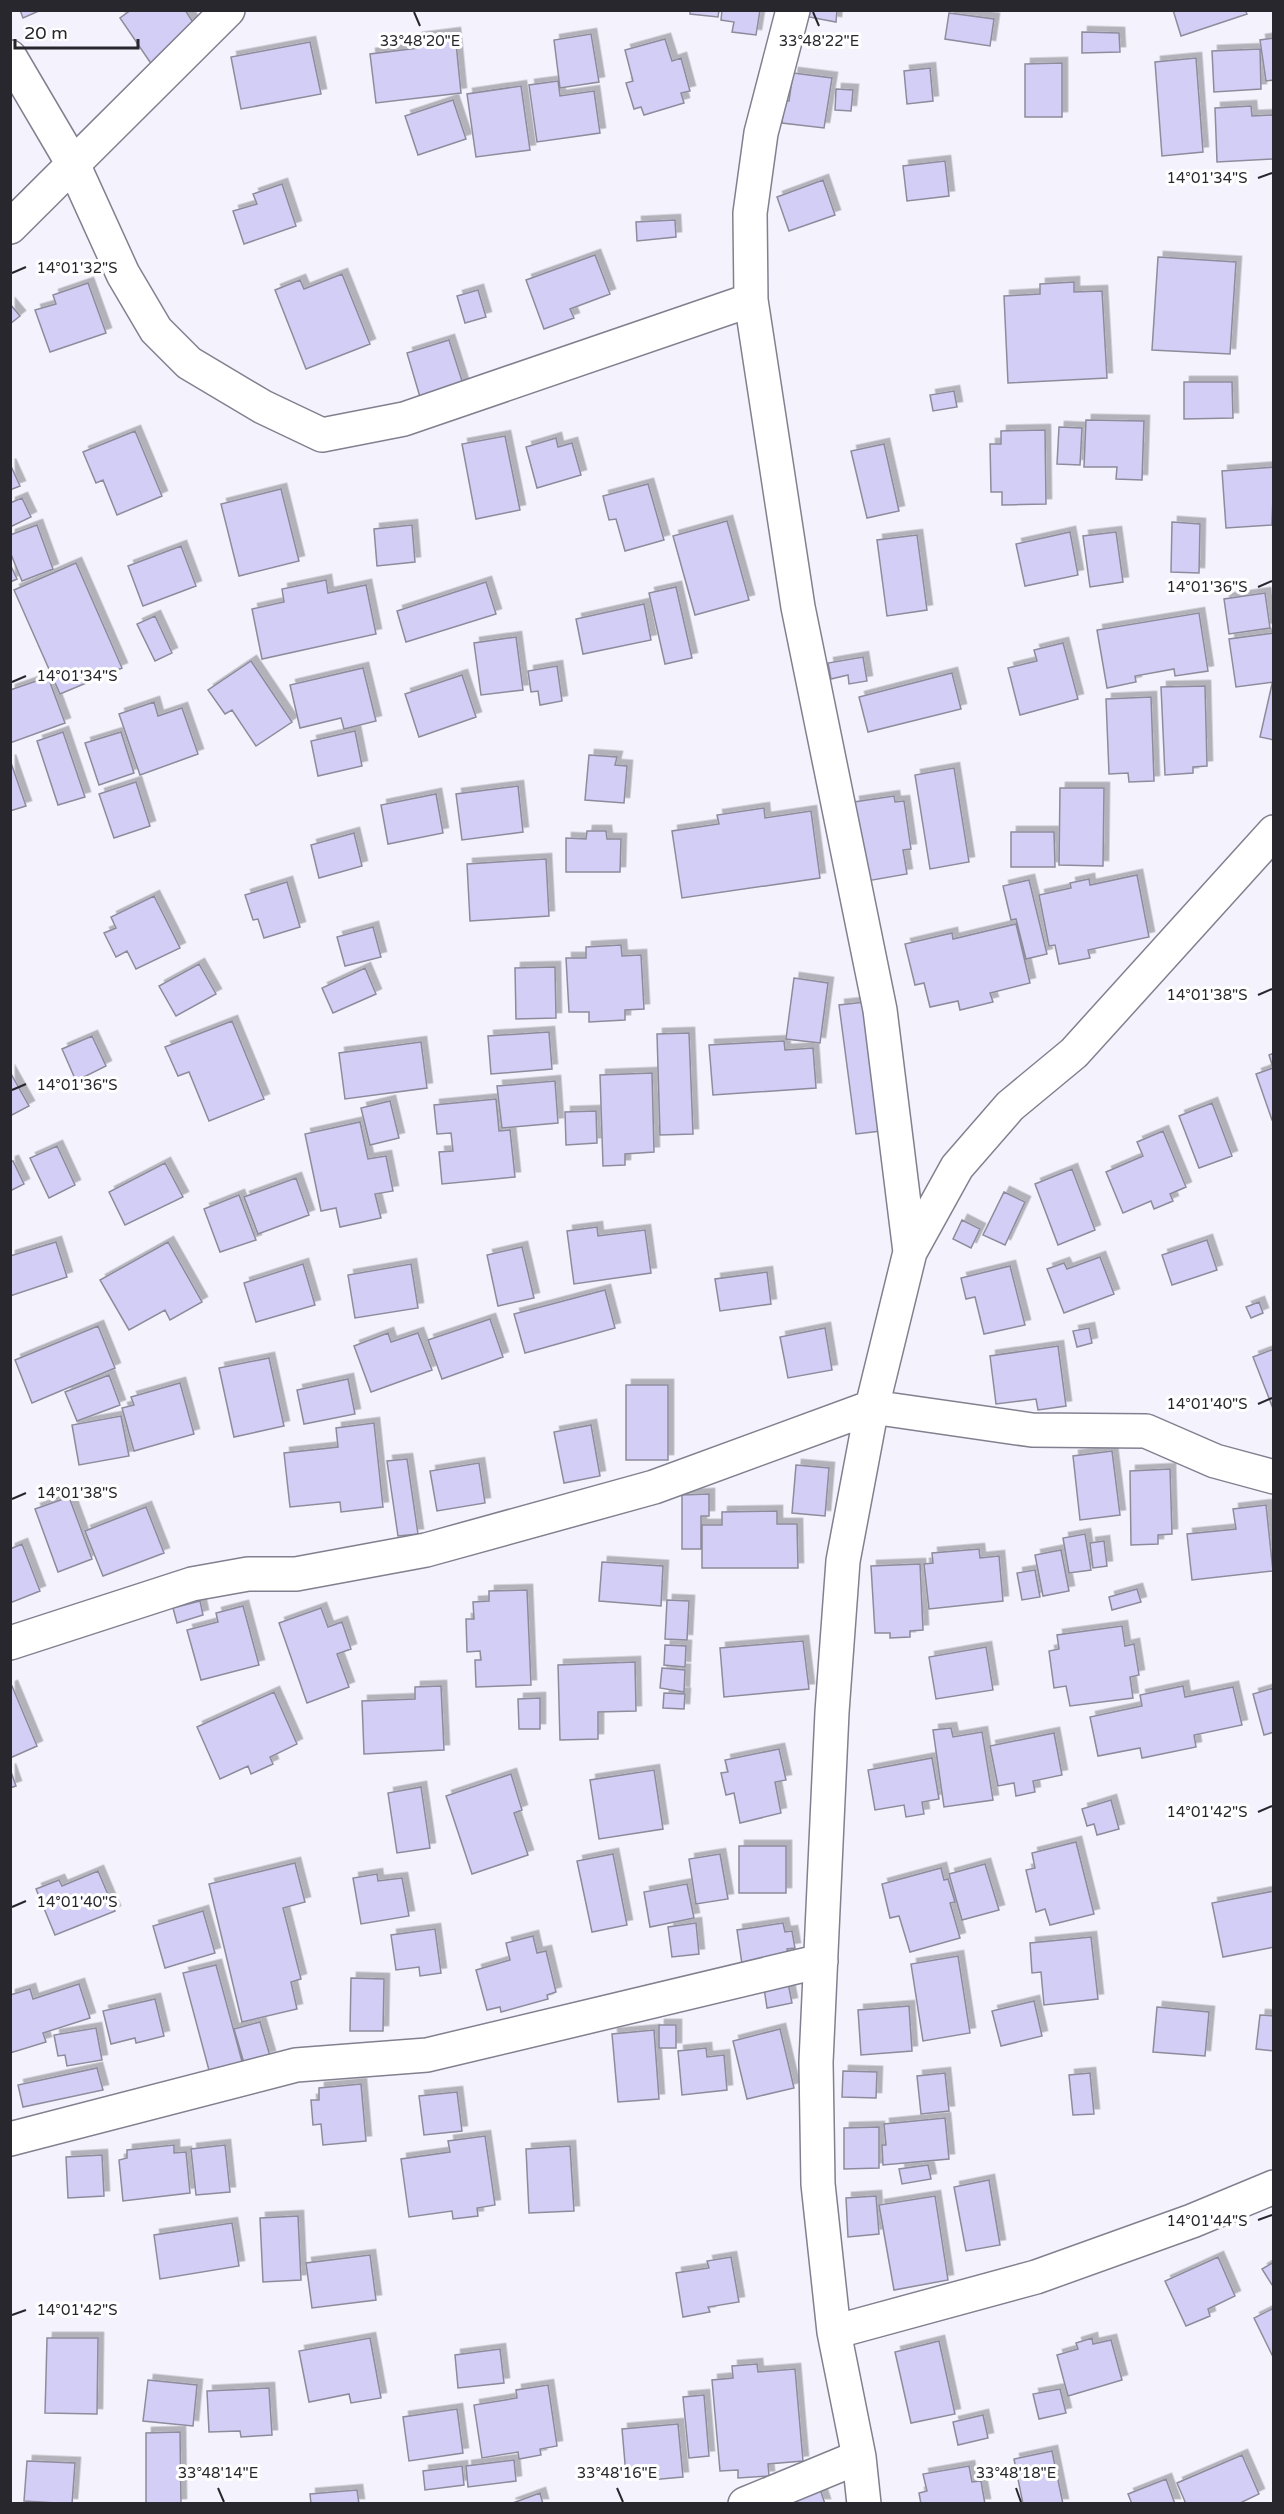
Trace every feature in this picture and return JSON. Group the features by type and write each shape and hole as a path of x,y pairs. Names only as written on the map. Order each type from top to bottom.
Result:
{"street":[{"path":"10,227 228,10"},
{"path":"792,10 760,133 750,213 751,300 798,607 880,1010 910,1252"},
{"path":"10,57 73,164 123,274 156,330 189,363 263,407 322,435 404,419 751,300"},
{"path":"864,2504 859,2457 834,2332 818,2184 816,2062 831,1712 843,1561 872,1407 910,1252 957,1167 979,1141 1010,1106 1074,1053 1274,832"},
{"path":"10,1643 192,1584 248,1574 296,1574 426,1550 654,1487 872,1407 1032,1430 1146,1431 1215,1461 1274,1477"},
{"path":"10,2139 297,2065 427,2055 821,1960"},
{"path":"834,2332 1036,2277 1192,2221 1274,2187"},
{"path":"745,2504 859,2457"}],"building":[{"path":"20,10 41,10 23,18"},
{"path":"131,10 185,10 200,33 152,65 120,18"},
{"path":"690,10 719,10 718,17 690,14"},
{"path":"722,10 760,10 756,35 732,32 734,22 721,20"},
{"path":"810,10 837,10 836,22 809,17"},
{"path":"1173,10 1245,10 1247,14 1181,36"},
{"path":"949,13 994,19 990,46 945,39"},
{"path":"1082,32 1119,33 1120,52 1082,53"},
{"path":"455,33 461,93 376,103 370,54 418,48 417,38"},
{"path":"591,34 599,82 560,88 554,40"},
{"path":"1274,38 1274,80 1266,81 1260,40"},
{"path":"665,39 672,61 681,58 690,91 681,93 684,103 644,115 641,107 634,109 626,83 633,81 625,50"},
{"path":"310,42 321,94 241,109 231,57"},
{"path":"1260,49 1261,89 1214,92 1212,51"},
{"path":"1196,58 1203,152 1162,156 1155,62"},
{"path":"1062,63 1062,117 1025,117 1025,64"},
{"path":"930,68 933,101 907,104 904,71"},
{"path":"793,73 832,78 824,128 782,123 784,101 789,101"},
{"path":"558,81 560,96 594,91 600,133 537,142 529,85"},
{"path":"521,86 530,150 476,157 467,94"},
{"path":"836,89 853,90 851,111 835,110"},
{"path":"453,100 466,139 418,155 405,116"},
{"path":"1251,106 1252,116 1274,115 1274,159 1217,162 1215,108"},
{"path":"945,161 949,196 907,201 903,166"},
{"path":"823,180 835,215 789,231 777,197"},
{"path":"282,184 296,226 244,244 233,211 257,204 253,194"},
{"path":"675,220 676,237 637,241 636,222"},
{"path":"595,255 610,294 570,309 574,318 544,329 526,280"},
{"path":"1158,257 1236,262 1230,354 1152,350"},
{"path":"342,274 370,344 306,369 275,290 300,280 304,289"},
{"path":"1074,282 1074,292 1102,291 1107,378 1008,383 1004,296 1040,294 1040,284"},
{"path":"88,283 106,333 50,352 35,310 56,304 53,295"},
{"path":"478,290 486,317 465,323 457,296"},
{"path":"10,304 20,316 10,324"},
{"path":"449,340 463,384 420,397 407,353"},
{"path":"1184,382 1232,382 1233,418 1184,419"},
{"path":"954,391 957,407 933,411 930,395"},
{"path":"1086,420 1144,421 1142,480 1116,479 1117,467 1084,467"},
{"path":"1059,427 1082,428 1080,465 1057,464"},
{"path":"1045,430 1046,504 1002,505 1002,492 991,492 990,444 1001,444 1001,431"},
{"path":"135,431 162,496 117,515 103,480 96,483 83,452"},
{"path":"505,436 520,510 476,519 462,444"},
{"path":"556,438 558,447 572,443 581,475 537,488 526,447"},
{"path":"884,444 899,511 867,518 851,451"},
{"path":"10,464 20,486 10,490"},
{"path":"1274,467 1272,525 1226,528 1222,471"},
{"path":"648,484 664,540 625,551 616,519 609,520 603,496"},
{"path":"281,489 299,561 239,576 221,504"},
{"path":"22,498 31,517 10,527 10,503"},
{"path":"727,521 749,600 695,615 673,536"},
{"path":"1172,522 1200,524 1199,573 1171,572"},
{"path":"37,525 53,569 22,581 10,552 10,535"},
{"path":"412,525 415,562 377,566 374,529"},
{"path":"1070,532 1078,575 1025,586 1016,544"},
{"path":"1116,532 1123,582 1090,587 1083,536"},
{"path":"917,535 927,610 887,616 877,540"},
{"path":"181,546 196,586 143,606 128,566"},
{"path":"76,563 122,668 60,694 14,590"},
{"path":"10,564 17,579 10,582"},
{"path":"326,580 328,593 366,585 376,634 262,659 252,609 284,602 282,589"},
{"path":"486,582 496,614 406,642 397,611"},
{"path":"676,587 692,658 665,664 649,593"},
{"path":"1265,593 1270,628 1229,634 1224,599"},
{"path":"644,604 651,640 583,654 576,619"},
{"path":"1199,613 1208,671 1175,676 1174,669 1135,676 1136,682 1107,688 1097,630"},
{"path":"155,616 172,653 155,661 137,624"},
{"path":"1274,633 1274,682 1236,687 1229,639"},
{"path":"516,637 523,690 481,695 474,643"},
{"path":"1063,643 1078,699 1020,715 1008,668 1037,661 1034,650"},
{"path":"863,657 867,681 849,684 848,675 831,679 828,663"},
{"path":"251,661 292,722 256,746 232,710 225,714 208,690"},
{"path":"557,666 562,701 540,705 538,691 531,692 528,671"},
{"path":"363,668 376,721 344,729 341,718 300,728 290,685"},
{"path":"952,673 961,709 868,732 859,697"},
{"path":"462,675 476,717 419,737 405,694"},
{"path":"48,677 65,723 10,743 10,690"},
{"path":"1272,684 1274,684 1274,740 1260,737"},
{"path":"1205,686 1207,766 1193,767 1193,773 1165,775 1161,687"},
{"path":"1151,697 1154,781 1129,782 1128,773 1109,774 1106,699"},
{"path":"154,702 158,716 182,708 198,754 140,775 119,714"},
{"path":"355,731 362,766 318,776 311,741"},
{"path":"63,732 85,797 58,805 37,741"},
{"path":"121,732 134,773 99,785 85,743"},
{"path":"589,755 617,757 615,765 627,766 624,803 585,800"},
{"path":"10,760 26,806 10,811"},
{"path":"954,768 969,862 930,869 915,775"},
{"path":"136,782 150,826 114,838 99,794"},
{"path":"518,786 523,832 462,840 456,794"},
{"path":"1060,788 1104,788 1103,866 1059,865"},
{"path":"436,794 443,833 388,844 381,805"},
{"path":"894,796 895,802 904,801 911,849 903,850 907,874 867,881 854,802"},
{"path":"764,808 765,818 811,811 820,878 682,898 672,831 719,824 717,815"},
{"path":"587,831 606,831 607,839 621,839 620,872 566,872 566,838 586,839"},
{"path":"1011,832 1054,832 1055,867 1011,867"},
{"path":"354,833 362,866 319,878 311,845"},
{"path":"546,859 549,916 470,921 467,864"},
{"path":"1137,875 1149,937 1088,950 1090,958 1059,964 1055,945 1049,946 1039,895 1071,888 1070,883 1089,879 1090,885"},
{"path":"1029,880 1047,954 1026,959 1016,919 1011,920 1003,886"},
{"path":"287,882 300,927 264,938 258,919 253,920 245,895"},
{"path":"154,896 180,948 136,969 127,951 116,957 104,933 116,928 111,917"},
{"path":"1016,924 1030,983 990,993 993,1002 960,1010 958,1001 930,1007 924,983 915,985 905,944 952,933 953,939"},
{"path":"373,927 381,957 345,966 337,937"},
{"path":"621,945 622,956 641,955 644,1009 625,1010 625,1020 589,1022 589,1012 569,1012 566,958 586,958 586,947"},
{"path":"199,964 216,994 176,1016 159,986"},
{"path":"555,967 556,1018 516,1019 515,968"},
{"path":"365,968 376,994 333,1013 322,988"},
{"path":"794,978 828,983 820,1043 786,1039"},
{"path":"865,1002 881,1131 856,1134 839,1005"},
{"path":"232,1021 264,1099 209,1121 189,1072 178,1076 165,1047"},
{"path":"549,1032 552,1069 491,1074 488,1036"},
{"path":"689,1033 693,1134 660,1135 657,1034"},
{"path":"92,1036 106,1066 76,1081 62,1049"},
{"path":"784,1041 785,1050 813,1048 816,1088 713,1095 709,1045"},
{"path":"421,1042 427,1088 345,1099 339,1053"},
{"path":"1274,1053 1274,1120 1272,1120 1256,1074 1273,1068 1269,1055"},
{"path":"10,1072 29,1106 10,1116"},
{"path":"652,1073 654,1152 625,1154 625,1165 603,1166 600,1075"},
{"path":"555,1081 558,1123 502,1128 497,1086"},
{"path":"496,1099 499,1131 510,1130 515,1177 442,1184 439,1152 453,1151 451,1133 437,1134 434,1105"},
{"path":"390,1101 399,1138 370,1145 361,1108"},
{"path":"1212,1103 1232,1156 1199,1168 1179,1116"},
{"path":"596,1111 597,1143 566,1145 565,1112"},
{"path":"360,1122 368,1159 386,1156 393,1191 375,1194 381,1218 340,1227 336,1208 321,1211 305,1134"},
{"path":"1163,1131 1186,1187 1170,1194 1173,1201 1154,1209 1151,1201 1123,1213 1106,1172 1143,1156 1137,1142"},
{"path":"57,1146 75,1185 49,1198 30,1158"},
{"path":"13,1161 24,1184 10,1191 10,1162"},
{"path":"165,1163 183,1197 125,1225 109,1192"},
{"path":"1072,1169 1095,1230 1058,1245 1035,1184"},
{"path":"296,1178 309,1215 258,1234 244,1197"},
{"path":"1004,1192 1025,1202 1005,1245 983,1235"},
{"path":"239,1195 256,1240 220,1252 204,1209"},
{"path":"962,1220 980,1229 971,1248 953,1239"},
{"path":"597,1227 598,1236 645,1230 651,1273 574,1284 567,1231"},
{"path":"1207,1240 1217,1270 1172,1285 1162,1255"},
{"path":"56,1242 67,1277 10,1296 10,1256"},
{"path":"168,1242 202,1302 170,1320 165,1310 129,1330 100,1280"},
{"path":"522,1247 534,1298 498,1306 487,1255"},
{"path":"1100,1257 1114,1294 1064,1313 1047,1269 1064,1263 1067,1269"},
{"path":"303,1264 315,1305 256,1322 244,1283"},
{"path":"411,1264 418,1308 355,1318 348,1275"},
{"path":"1010,1266 1025,1325 984,1334 975,1297 966,1299 961,1278"},
{"path":"767,1272 771,1304 720,1311 715,1279"},
{"path":"605,1290 615,1328 525,1353 514,1314"},
{"path":"1259,1302 1263,1313 1251,1318 1246,1307"},
{"path":"490,1319 503,1357 442,1379 428,1340"},
{"path":"98,1326 115,1368 32,1403 15,1360"},
{"path":"825,1328 832,1370 788,1378 780,1337"},
{"path":"1089,1328 1092,1343 1077,1347 1073,1331"},
{"path":"388,1333 391,1342 418,1333 432,1370 371,1392 354,1346"},
{"path":"1058,1346 1066,1406 1038,1410 1036,1399 996,1404 990,1356"},
{"path":"1274,1349 1274,1411 1253,1357"},
{"path":"269,1358 284,1426 234,1437 219,1368"},
{"path":"109,1375 120,1405 77,1421 65,1392"},
{"path":"348,1379 355,1414 304,1424 297,1390"},
{"path":"180,1383 194,1434 134,1451 122,1408 134,1405 131,1397"},
{"path":"626,1385 668,1385 668,1460 626,1460"},
{"path":"121,1416 129,1456 79,1465 72,1425"},
{"path":"374,1423 383,1507 341,1512 340,1502 290,1507 284,1453 338,1447 336,1428"},
{"path":"591,1425 600,1476 564,1483 554,1432"},
{"path":"1112,1451 1120,1515 1080,1520 1073,1456"},
{"path":"407,1459 418,1534 398,1536 387,1461"},
{"path":"479,1463 485,1503 437,1511 430,1471"},
{"path":"796,1465 829,1468 825,1516 792,1513"},
{"path":"1170,1469 1172,1534 1158,1535 1158,1544 1131,1545 1130,1471"},
{"path":"709,1494 709,1516 701,1516 701,1549 682,1549 682,1495"},
{"path":"69,1497 92,1559 58,1572 35,1509"},
{"path":"1266,1505 1273,1571 1192,1580 1187,1534 1236,1529 1233,1509"},
{"path":"146,1507 164,1553 103,1576 85,1531"},
{"path":"777,1511 777,1524 797,1524 798,1568 702,1568 702,1525 722,1525 722,1512"},
{"path":"1085,1534 1091,1570 1069,1573 1063,1538"},
{"path":"1104,1541 1107,1566 1093,1568 1090,1543"},
{"path":"22,1544 40,1591 10,1603 10,1549"},
{"path":"979,1549 980,1558 999,1556 1003,1601 929,1609 924,1564 933,1563 932,1553"},
{"path":"1061,1550 1069,1591 1043,1596 1035,1555"},
{"path":"602,1562 663,1566 661,1606 599,1601"},
{"path":"920,1564 923,1630 910,1631 910,1637 890,1638 890,1633 875,1633 871,1566"},
{"path":"1035,1570 1040,1597 1022,1600 1017,1573"},
{"path":"1137,1589 1141,1602 1112,1610 1109,1597"},
{"path":"527,1590 531,1685 476,1687 475,1660 481,1660 480,1651 467,1652 466,1619 474,1619 473,1602 489,1601 489,1591"},
{"path":"667,1600 689,1601 687,1640 665,1639"},
{"path":"200,1601 203,1615 177,1623 173,1608"},
{"path":"243,1606 259,1665 201,1680 187,1630 218,1622 216,1613"},
{"path":"321,1608 328,1627 342,1622 351,1649 337,1654 349,1687 307,1703 279,1623"},
{"path":"1122,1626 1125,1646 1134,1644 1139,1675 1130,1677 1133,1698 1070,1706 1066,1686 1054,1688 1049,1651 1059,1649 1057,1635"},
{"path":"803,1641 809,1689 724,1697 720,1648"},
{"path":"665,1645 686,1646 685,1667 664,1665"},
{"path":"986,1647 993,1690 936,1699 929,1657"},
{"path":"635,1662 636,1711 598,1712 598,1739 560,1740 558,1665"},
{"path":"662,1668 685,1670 684,1692 660,1688"},
{"path":"12,1686 37,1746 10,1758 10,1687"},
{"path":"441,1686 444,1750 364,1754 362,1701 415,1699 415,1687"},
{"path":"1183,1686 1185,1697 1233,1687 1242,1725 1194,1735 1196,1747 1142,1758 1140,1748 1098,1756 1090,1717 1142,1706 1140,1695"},
{"path":"1274,1688 1274,1732 1264,1735 1253,1694"},
{"path":"274,1692 297,1744 270,1757 273,1764 251,1774 248,1766 220,1779 197,1727"},
{"path":"664,1693 685,1694 684,1709 663,1708"},
{"path":"540,1698 540,1729 519,1729 518,1699"},
{"path":"951,1728 953,1737 982,1732 993,1800 944,1807 933,1730"},
{"path":"1054,1733 1062,1775 1033,1781 1035,1792 1016,1796 1014,1783 998,1786 990,1746"},
{"path":"779,1749 786,1780 775,1782 781,1813 740,1823 734,1793 726,1795 721,1773 728,1772 725,1760"},
{"path":"932,1758 939,1799 922,1802 924,1814 906,1817 904,1805 875,1810 868,1770"},
{"path":"10,1769 16,1786 10,1788"},
{"path":"654,1770 663,1829 599,1839 590,1780"},
{"path":"511,1774 522,1810 514,1813 528,1855 472,1874 446,1796"},
{"path":"421,1787 430,1848 397,1853 388,1793"},
{"path":"1111,1800 1119,1829 1097,1835 1094,1824 1087,1826 1082,1809"},
{"path":"1076,1842 1094,1914 1050,1925 1045,1909 1036,1912 1026,1870 1035,1868 1032,1853"},
{"path":"739,1846 786,1846 786,1893 739,1893"},
{"path":"613,1854 627,1925 592,1932 577,1861"},
{"path":"720,1854 728,1899 696,1904 689,1859"},
{"path":"295,1863 305,1902 283,1908 301,1979 291,1982 297,2009 242,2022 209,1884"},
{"path":"985,1864 999,1910 962,1920 949,1874"},
{"path":"941,1868 944,1880 948,1879 955,1902 950,1903 960,1938 910,1952 899,1916 890,1918 882,1884"},
{"path":"98,1871 115,1911 55,1935 36,1889 59,1880 62,1886"},
{"path":"377,1874 378,1881 402,1878 409,1916 361,1924 353,1878"},
{"path":"687,1884 694,1918 650,1927 644,1892"},
{"path":"1274,1891 1274,1947 1223,1957 1212,1903"},
{"path":"203,1911 215,1953 165,1968 153,1926"},
{"path":"696,1923 699,1954 672,1957 668,1927"},
{"path":"783,1923 785,1932 792,1931 795,1948 787,1949 788,1955 742,1964 737,1930"},
{"path":"435,1929 441,1973 420,1976 419,1967 396,1970 391,1935"},
{"path":"533,1936 537,1953 546,1951 556,1992 547,1995 548,1999 501,2012 500,2007 487,2010 476,1970 510,1960 506,1943"},
{"path":"1091,1937 1098,1999 1044,2005 1041,1972 1032,1973 1030,1943"},
{"path":"958,1956 970,2033 923,2041 911,1964"},
{"path":"216,1965 243,2065 210,2074 183,1973"},
{"path":"351,1978 384,1979 383,2031 350,2031"},
{"path":"788,1983 792,2003 767,2008 764,1988"},
{"path":"79,1984 90,2018 43,2033 46,2042 10,2053 10,1995 30,1989 33,1999"},
{"path":"155,1999 164,2036 136,2043 135,2038 111,2044 103,2011"},
{"path":"1034,2001 1042,2036 1001,2046 992,2011"},
{"path":"909,2006 912,2051 861,2055 858,2010"},
{"path":"1157,2007 1209,2012 1205,2056 1153,2052"},
{"path":"1260,2015 1274,2016 1274,2051 1256,2049"},
{"path":"260,2022 270,2056 244,2063 234,2029"},
{"path":"659,2025 676,2025 676,2048 659,2048"},
{"path":"96,2028 102,2060 67,2066 65,2055 58,2056 54,2035"},
{"path":"780,2029 794,2088 747,2099 733,2041"},
{"path":"654,2030 659,2099 618,2102 612,2034"},
{"path":"706,2048 707,2057 724,2055 727,2090 682,2095 678,2051"},
{"path":"97,2068 103,2090 23,2107 18,2085"},
{"path":"843,2071 877,2072 876,2098 842,2097"},
{"path":"945,2073 949,2111 921,2114 917,2076"},
{"path":"1090,2073 1094,2114 1073,2115 1069,2075"},
{"path":"361,2084 366,2141 323,2145 321,2124 313,2125 311,2100 319,2100 319,2088"},
{"path":"457,2092 462,2131 424,2135 419,2096"},
{"path":"945,2118 949,2159 883,2165 882,2145 886,2145 884,2124"},
{"path":"879,2127 879,2168 844,2169 844,2128"},
{"path":"485,2136 495,2205 477,2208 478,2216 453,2219 452,2211 409,2217 401,2159 450,2152 448,2141"},
{"path":"174,2145 174,2153 186,2152 190,2193 123,2201 119,2160 127,2158 127,2150"},
{"path":"225,2145 230,2192 196,2195 191,2149"},
{"path":"570,2146 574,2211 529,2213 526,2149"},
{"path":"102,2155 104,2196 68,2198 66,2157"},
{"path":"928,2165 931,2179 902,2184 899,2169"},
{"path":"989,2180 1000,2245 966,2251 954,2187"},
{"path":"876,2196 879,2234 848,2237 846,2198"},
{"path":"935,2196 948,2280 894,2290 879,2205"},
{"path":"298,2216 301,2280 263,2282 260,2218"},
{"path":"232,2223 239,2266 160,2279 154,2235"},
{"path":"370,2255 376,2300 312,2308 306,2263"},
{"path":"731,2257 739,2302 708,2307 710,2312 683,2317 676,2273 709,2268 707,2261"},
{"path":"1218,2257 1235,2296 1208,2309 1210,2316 1186,2326 1165,2281"},
{"path":"1274,2262 1274,2288 1262,2269"},
{"path":"1274,2308 1274,2359 1254,2318"},
{"path":"47,2338 98,2338 97,2414 45,2413"},
{"path":"370,2338 381,2398 351,2403 349,2394 309,2402 299,2351"},
{"path":"1092,2338 1093,2344 1111,2340 1122,2380 1068,2396 1057,2355 1078,2349 1076,2343"},
{"path":"939,2341 955,2414 911,2423 895,2352"},
{"path":"500,2349 504,2383 458,2388 455,2355"},
{"path":"757,2364 758,2372 795,2369 803,2461 768,2464 769,2476 738,2478 738,2470 720,2471 712,2380 733,2378 732,2366"},
{"path":"148,2380 197,2385 193,2426 143,2421"},
{"path":"548,2385 557,2446 540,2449 541,2455 519,2459 518,2452 482,2458 474,2405 517,2398 516,2390"},
{"path":"269,2388 272,2435 241,2437 240,2431 209,2432 207,2391"},
{"path":"1060,2389 1066,2413 1039,2419 1033,2394"},
{"path":"704,2395 709,2456 689,2458 683,2397"},
{"path":"457,2409 463,2453 409,2461 403,2417"},
{"path":"983,2415 988,2438 958,2445 953,2422"},
{"path":"678,2424 683,2477 650,2480 649,2472 626,2475 622,2429"},
{"path":"180,2432 181,2504 146,2504 146,2433"},
{"path":"1052,2451 1063,2504 1023,2504 1014,2459"},
{"path":"1242,2455 1259,2494 1238,2504 1186,2504 1177,2483"},
{"path":"514,2460 516,2481 468,2487 466,2466"},
{"path":"27,2461 75,2463 72,2504 24,2501"},
{"path":"462,2466 464,2485 425,2490 423,2471"},
{"path":"969,2466 972,2482 981,2481 985,2504 921,2504 919,2493 927,2491 923,2474"},
{"path":"1166,2479 1175,2504 1132,2504 1128,2494"},
{"path":"820,2489 825,2504 779,2504"},
{"path":"357,2490 359,2504 311,2504 310,2494"},
{"path":"540,2493 543,2504 510,2504"}]}
